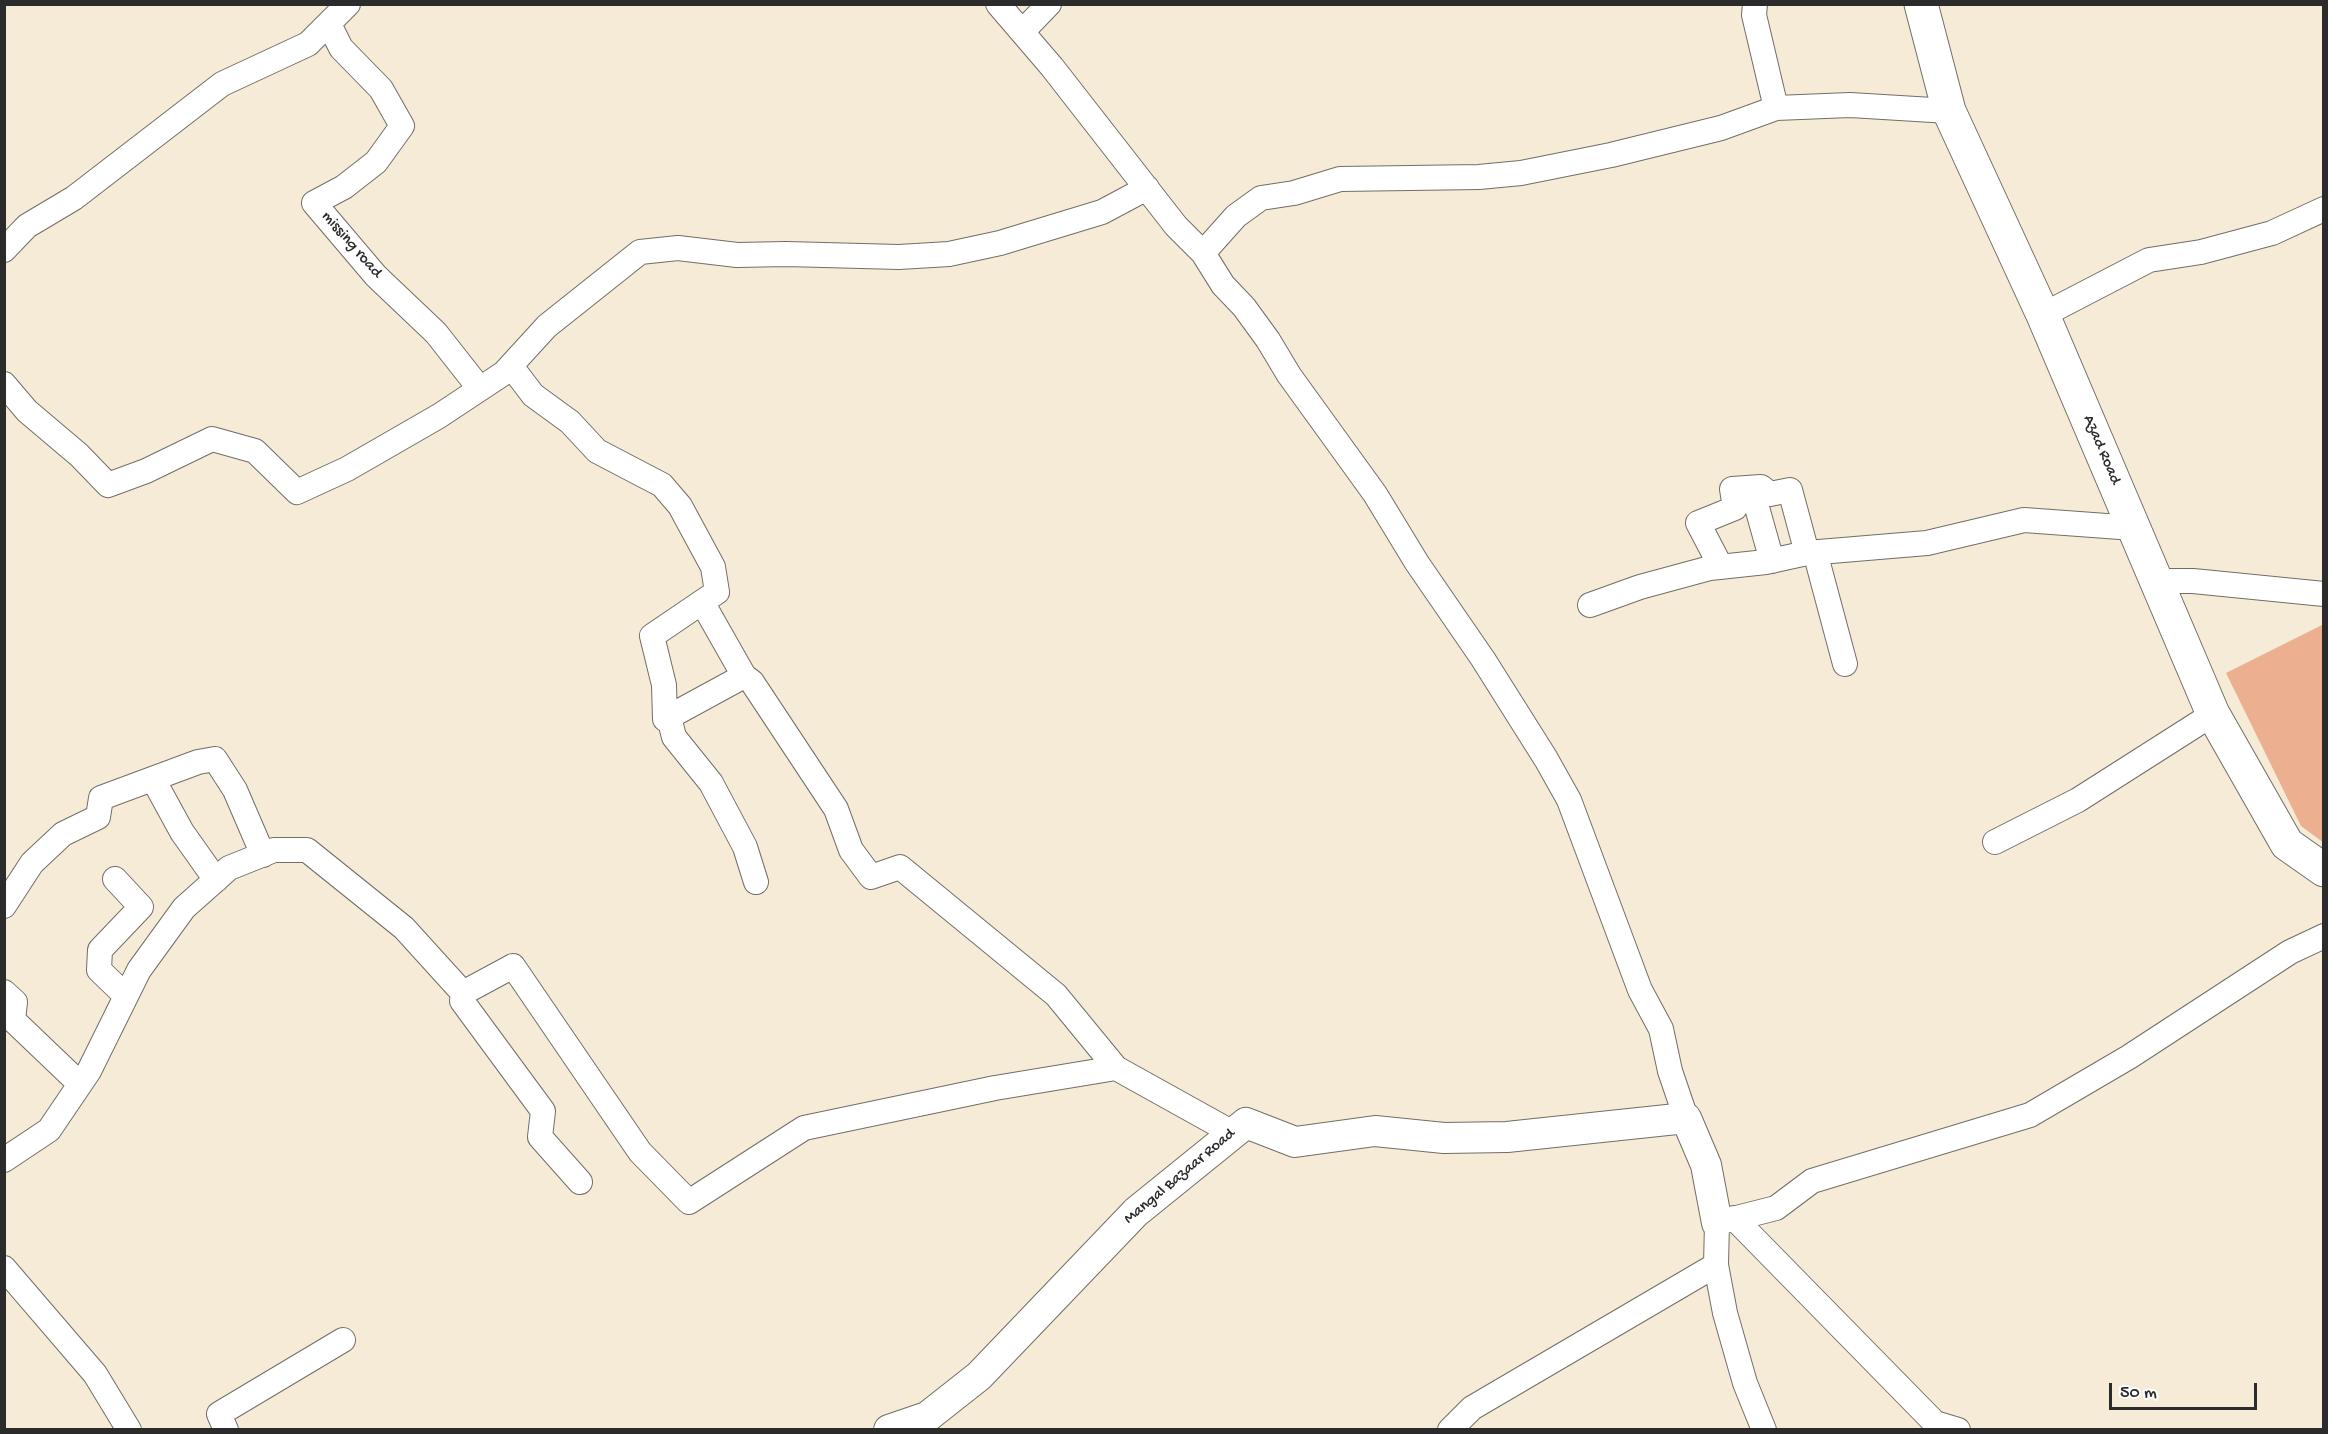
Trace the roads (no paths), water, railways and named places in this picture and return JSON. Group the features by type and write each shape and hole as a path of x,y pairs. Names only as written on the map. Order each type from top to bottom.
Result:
{"main road":[{"name":"Azad Road","path":"1921,4 1949,111 2043,315 2213,714 2286,844 2324,870"}],"street":[{"path":"4,250 27,226 74,198 222,84 308,44 348,4"},
{"path":"998,4 1176,226 1203,253 1223,285 1268,340 1289,375 1375,494 1417,564 1526,724 1569,800 1640,990 1661,1029 1670,1071 1725,1221 1935,1423 1958,1430"},
{"path":"1022,32 1049,4"},
{"path":"1755,4 1754,15 1776,108"},
{"name":"missing road","path":"329,24 341,48 381,89 402,126 376,162 344,187 315,203 376,276 436,333 480,389"},
{"path":"1203,253 1236,216 1261,198 1294,193 1340,179 1479,177 1521,173 1611,155 1721,128 1776,108 1850,105 1949,111"},
{"path":"4,384 27,411 79,455 108,485 146,471 212,439 255,451 297,492 347,469 480,389 511,366 547,326 640,252 678,248 737,255 900,257 948,254 1000,243 1102,212 1147,188"},
{"path":"2043,315 2149,260 2201,252 2272,233 2324,209"},
{"path":"511,366 533,395 570,422 597,451 662,485 680,506 713,567 717,592 651,636 664,685 664,719 744,676"},
{"path":"1761,487 1756,504 1772,561"},
{"path":"1721,567 1698,523 1735,508 1732,489 1761,487 1770,494 1790,490 1845,664"},
{"path":"1590,605 1640,587 1721,567 1772,561 1811,552 1928,543 2024,520 2134,528"},
{"path":"2158,581 2193,581 2324,594"},
{"path":"702,602 744,676 752,682 836,809 851,850 871,878 900,867 1056,995 1116,1068 1233,1133"},
{"path":"1995,843 2078,800 2213,714"},
{"path":"669,717 674,737 711,783 746,847 756,882"},
{"path":"4,906 32,863 63,834 98,817 101,798 198,762 215,759 235,790 263,855"},
{"path":"153,780 182,832 216,880"},
{"path":"4,1160 49,1131 80,1084 139,970 184,908 229,868 274,850 308,850 404,928 463,993 462,1001 543,1111 540,1137 580,1182"},
{"path":"115,879 141,907 100,950 99,970 126,996"},
{"path":"1725,1221 1776,1208 1812,1182 2030,1115 2129,1057 2290,952 2324,936"},
{"path":"463,993 513,966 640,1152 689,1202 804,1128 995,1088 1116,1068"},
{"path":"4,992 15,1002 13,1020 80,1084"},
{"name":"Mangal Bazaar Road","path":"889,1430 927,1417 980,1376 1136,1212 1246,1123 1295,1142 1375,1131 1444,1138 1507,1137 1686,1118"},
{"path":"1725,1221 1716,1264 1725,1313 1745,1383 1764,1430"},
{"path":"1450,1430 1472,1408 1716,1264"},
{"path":"4,1268 95,1374 129,1430"},
{"path":"226,1430 219,1414 343,1340"}]}
